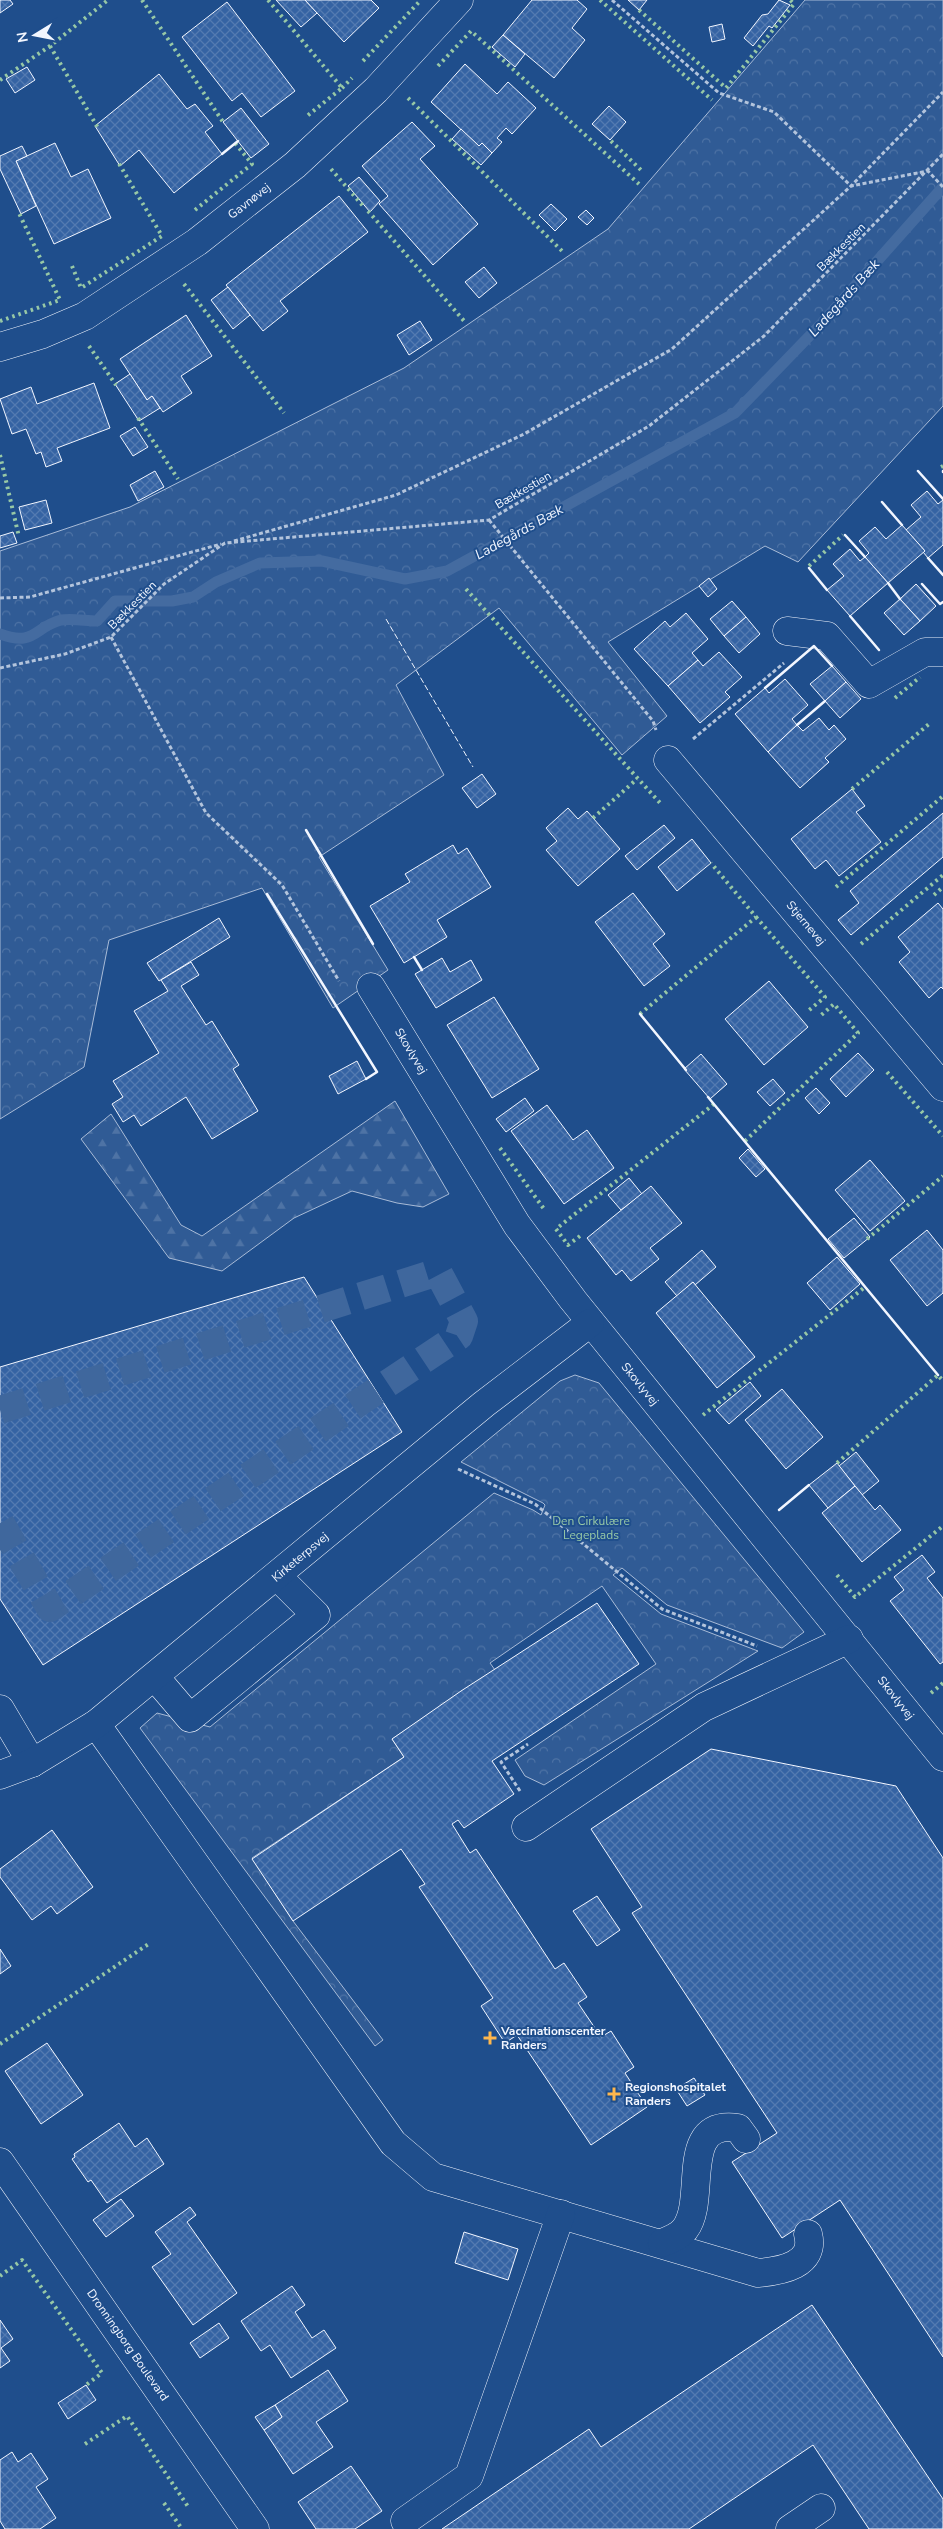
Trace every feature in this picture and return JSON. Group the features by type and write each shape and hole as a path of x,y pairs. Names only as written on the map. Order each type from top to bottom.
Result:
{"street":[{"name":"Gavnøvej","path":"0,347 43,334 85,316 197,242 294,165 369,97 459,0"},
{"path":"793,632 827,636 869,684 925,652 943,652"},
{"name":"Stjernevej","path":"668,760 943,1087"},
{"name":"Skovlyvej","path":"371,987 517,1225 590,1323 849,1639 943,1757"},
{"name":"Kirketerpsvej","path":"0,1775 32,1764 96,1724 435,1445 590,1323"},
{"path":"155,1677 190,1718 316,1615 277,1576"},
{"path":"533,1822 704,1707 849,1639"},
{"path":"0,1709 32,1764"},
{"path":"96,1724 393,2142 433,2177 758,2272 779,2271 798,2263 809,2253 810,2242 808,2234"},
{"path":"662,2243 685,2229 694,2209 698,2154 705,2138 713,2130 726,2126 738,2128 746,2140"},
{"name":"Dronningborg Boulevard","path":"0,2162 255,2529"},
{"path":"405,2521 469,2476 560,2214"},
{"path":"790,2529 821,2508"}],"path":[{"path":"612,0 719,93 774,112 851,186"},
{"path":"0,598 30,598 396,495 524,434 672,349 851,186 943,92"},
{"name":"Bækkestien","path":"0,668 65,654 111,637 164,584 224,543 490,521 649,426 764,336 943,154"},
{"path":"851,186 928,171 943,187"},
{"path":"490,521 653,722 668,760 794,654 793,632"},
{"path":"111,637 206,812 282,885 344,990 371,987"},
{"path":"435,1445 456,1468 535,1504 662,1608 775,1653 785,1669"},
{"path":"528,1744 501,1762 533,1822"}],"green space":[{"path":"805,0 943,0 943,406 798,562 765,546 608,642 667,716 622,755 499,608 396,685 444,775 319,857 388,970 333,1008 262,888 109,940 84,1067 0,1119 0,551 130,507 404,368 608,229"},
{"path":"395,1101 449,1194 423,1207 397,1203 352,1191 294,1218 222,1271 169,1258 81,1139 111,1114 181,1225 202,1236"},
{"name":"Den Cirkulære Legeplads","path":"575,1375 599,1383 804,1632 782,1648 667,1605 622,1568 613,1575 661,1614 758,1651 544,1785 525,1776 515,1760 656,1664 602,1586 490,1663 495,1670 392,1739 404,1757 252,1858 293,1921 383,2040 375,2046 140,1728 157,1713 210,1727 494,1493 541,1515 545,1505 543,1503 461,1462 560,1381"}],"building":[{"path":"0,0 10,0 13,4 0,13"},
{"path":"276,0 305,0 317,13 301,27"},
{"path":"305,0 371,0 379,8 344,42"},
{"path":"532,0 577,0 587,9 572,28 585,40 554,78 503,35"},
{"path":"628,0 647,0 639,10"},
{"path":"779,0 790,5 772,28 769,26 753,46 744,38 762,15 768,14"},
{"path":"227,2 295,91 261,117 242,93 232,101 182,37"},
{"path":"722,24 725,39 712,42 709,27"},
{"path":"503,35 525,54 515,67 492,47"},
{"path":"465,64 497,94 508,82 536,108 512,134 506,128 497,138 502,142 492,153 482,143 479,146 431,102"},
{"path":"27,67 35,80 15,93 6,79"},
{"path":"159,74 187,109 195,104 213,126 205,132 222,154 174,193 139,150 120,166 95,126"},
{"path":"609,106 626,122 610,140 592,124"},
{"path":"241,108 269,144 251,158 223,122"},
{"path":"412,122 435,146 420,159 478,224 433,265 379,204 388,196 362,166"},
{"path":"461,129 479,146 482,143 492,153 481,165 452,139"},
{"path":"55,143 71,177 88,169 111,218 54,244 16,161"},
{"path":"22,146 27,156 16,161 36,206 21,214 0,169 0,156"},
{"path":"359,177 380,201 370,212 348,186"},
{"path":"339,196 368,232 280,301 288,311 263,331 226,285"},
{"path":"551,204 567,219 555,231 539,215"},
{"path":"586,210 594,218 587,225 578,217"},
{"path":"484,267 497,283 479,298 465,282"},
{"path":"228,287 250,315 233,329 211,300"},
{"path":"186,315 212,356 181,376 192,393 163,412 152,396 147,400 120,359"},
{"path":"420,321 432,340 409,355 397,335"},
{"path":"130,374 147,400 152,396 160,408 139,421 115,384"},
{"path":"94,383 110,428 57,448 62,461 46,467 41,452 36,454 26,429 12,434 0,399 31,387 37,404"},
{"path":"135,427 148,447 133,456 120,436"},
{"path":"155,471 164,487 138,501 130,485"},
{"path":"927,491 938,504 943,500 943,545 928,558 923,552 925,551 906,530 921,517 911,505"},
{"path":"46,500 52,523 25,530 19,507"},
{"path":"902,525 925,551 888,583 865,557 869,553 859,541 875,527 886,539"},
{"path":"13,532 17,543 0,548 0,536"},
{"path":"850,549 860,561 865,557 888,583 850,616 827,590 844,576 833,564"},
{"path":"709,578 717,589 708,597 699,586"},
{"path":"916,584 936,606 920,621 900,599"},
{"path":"900,599 920,621 904,635 884,613"},
{"path":"732,601 746,617 724,636 710,619"},
{"path":"686,613 708,639 692,653 698,660 668,686 634,649 665,621 670,627"},
{"path":"746,617 760,634 739,653 724,636"},
{"path":"719,652 742,677 725,692 730,697 700,723 668,686 698,660 703,666"},
{"path":"832,666 846,682 825,701 810,684"},
{"path":"785,679 808,705 792,719 797,725 768,752 735,714 765,688 769,693"},
{"path":"846,682 861,699 840,718 825,701"},
{"path":"819,718 829,730 834,725 846,739 825,758 829,762 800,788 768,752 797,725 803,731"},
{"path":"482,774 496,794 477,808 462,788"},
{"path":"852,789 865,806 856,812 881,842 839,876 826,860 815,869 791,839"},
{"path":"568,808 578,819 587,811 620,849 578,886 546,850 557,841 546,828"},
{"path":"943,813 943,857 851,935 838,920 859,903 850,891"},
{"path":"664,825 675,838 637,870 625,856"},
{"path":"692,839 711,863 677,891 658,867"},
{"path":"453,845 458,854 467,848 491,887 437,920 447,937 404,963 370,906 410,882 405,874"},
{"path":"633,893 665,934 653,944 670,966 644,986 595,922"},
{"path":"938,903 943,909 943,989 941,987 929,998 899,962 910,952 898,937"},
{"path":"219,918 230,937 159,981 147,963"},
{"path":"442,958 450,972 471,960 482,980 436,1008 415,974"},
{"path":"191,962 199,975 181,986 206,1025 212,1021 239,1065 233,1069 258,1111 212,1139 186,1097 141,1126 134,1115 123,1122 112,1104 123,1097 113,1081 159,1053 134,1011 168,991 161,980"},
{"path":"769,981 808,1027 764,1065 725,1019"},
{"path":"494,997 539,1069 492,1098 447,1025"},
{"path":"858,1053 874,1070 846,1097 830,1079"},
{"path":"701,1054 727,1084 710,1099 684,1069"},
{"path":"357,1061 366,1079 338,1094 329,1076"},
{"path":"773,1079 785,1093 770,1106 757,1092"},
{"path":"816,1088 830,1103 819,1114 805,1098"},
{"path":"525,1098 534,1111 506,1132 496,1119"},
{"path":"547,1105 573,1140 587,1130 614,1168 564,1204 511,1131"},
{"path":"748,1149 765,1169 756,1177 739,1158"},
{"path":"870,1160 905,1201 870,1231 835,1190"},
{"path":"629,1178 642,1194 621,1210 608,1195"},
{"path":"651,1186 682,1223 650,1248 659,1259 631,1281 622,1270 616,1275 587,1238"},
{"path":"854,1218 870,1237 844,1258 828,1239"},
{"path":"927,1230 943,1250 943,1293 927,1306 890,1260"},
{"path":"702,1250 716,1267 695,1285 693,1282 677,1296 665,1282"},
{"path":"837,1257 860,1284 830,1310 807,1283"},
{"path":"304,1277 402,1432 43,1665 0,1599 0,1367"},
{"path":"693,1282 755,1357 717,1388 656,1313"},
{"path":"750,1382 761,1396 729,1424 716,1410"},
{"path":"782,1389 823,1437 786,1469 745,1420"},
{"path":"856,1452 879,1481 862,1495 839,1466"},
{"path":"837,1463 855,1486 828,1508 809,1485"},
{"path":"855,1486 875,1510 880,1505 901,1530 862,1562 822,1513"},
{"path":"922,1555 935,1572 927,1578 943,1598 943,1662 940,1664 890,1601 904,1590 894,1577"},
{"path":"597,1603 639,1664 492,1761 514,1794 464,1828 458,1820 452,1824 470,1853 476,1849 555,1969 564,1963 587,1997 578,2003 601,2037 611,2031 634,2067 625,2073 647,2107 591,2145 517,2035 505,2043 481,2006 493,1998 419,1887 425,1884 401,1849 293,1921 252,1859 404,1757 392,1739 461,1691"},
{"path":"711,1749 896,1786 943,1858 943,2357 840,2200 782,2238 732,2162 777,2133 632,1913 642,1907 591,1829"},
{"path":"52,1830 93,1887 57,1914 51,1906 32,1920 0,1877 0,1869"},
{"path":"597,1896 620,1930 597,1946 573,1911"},
{"path":"0,1949 11,1966 0,1974"},
{"path":"47,2043 83,2095 41,2124 5,2071"},
{"path":"694,2078 705,2095 687,2106 676,2089"},
{"path":"119,2123 135,2147 147,2138 164,2164 107,2203 91,2180 88,2182 72,2159 75,2157 74,2154"},
{"path":"121,2199 134,2216 106,2237 93,2220"},
{"path":"190,2207 196,2215 187,2222 237,2293 193,2325 152,2267 171,2254 155,2232"},
{"path":"464,2232 518,2249 508,2280 455,2263"},
{"path":"292,2286 305,2305 295,2312 312,2338 324,2330 336,2348 291,2378 270,2345 261,2351 241,2321"},
{"path":"812,2305 943,2499 943,2529 869,2529 813,2445 689,2529 442,2529 589,2429 601,2447"},
{"path":"0,2320 13,2339 1,2348 10,2361 0,2368"},
{"path":"219,2323 229,2338 200,2358 190,2343"},
{"path":"328,2370 348,2401 316,2422 333,2447 293,2474 264,2430 282,2417 275,2405"},
{"path":"86,2385 96,2400 68,2419 58,2403"},
{"path":"275,2405 282,2417 264,2430 255,2417"},
{"path":"12,2452 18,2462 31,2453 48,2479 36,2487 56,2518 40,2529 5,2529 0,2521 0,2460"},
{"path":"351,2466 382,2511 355,2529 316,2529 298,2502"}],"waterway":[{"name":"Ladegårds Bæk","path":"0,634 20,638 28,637 61,620 97,621 115,601 172,601 193,597 216,582 260,563 322,561 405,579 447,571 735,413 822,323 943,187"}],"tunnel":[{"path":"0,1410 438,1272 464,1321 459,1336 50,1608 0,1522"}],"hedge":[{"path":"0,80 50,46 108,0"},
{"path":"142,0 223,122"},
{"path":"268,0 342,88 307,116"},
{"path":"363,61 421,0"},
{"path":"600,0 712,100"},
{"path":"639,10 726,88 794,4 790,0"},
{"path":"438,66 471,31 639,184"},
{"path":"50,46 98,128"},
{"path":"342,88 352,78"},
{"path":"408,98 564,253"},
{"path":"611,141 641,170"},
{"path":"195,210 252,164 235,143"},
{"path":"72,266 81,288 162,236 118,162"},
{"path":"331,169 363,206"},
{"path":"0,321 60,300 18,211"},
{"path":"368,211 465,322"},
{"path":"184,284 284,413"},
{"path":"89,346 116,385"},
{"path":"138,418 178,479"},
{"path":"0,455 19,537"},
{"path":"809,566 843,535"},
{"path":"466,589 661,804"},
{"path":"895,698 920,677"},
{"path":"852,789 929,724"},
{"path":"593,818 637,779"},
{"path":"836,887 943,796"},
{"path":"640,1014 756,917 711,863"},
{"path":"861,944 943,875"},
{"path":"934,895 943,887"},
{"path":"756,917 825,997 808,1011"},
{"path":"745,1141 858,1033 834,1004 819,1017"},
{"path":"887,1072 943,1136"},
{"path":"580,1236 568,1245 556,1229 714,1104"},
{"path":"500,1148 544,1209"},
{"path":"867,1239 943,1176"},
{"path":"703,1415 865,1287"},
{"path":"837,1463 938,1375 943,1381"},
{"path":"837,1575 855,1597 943,1526"},
{"path":"931,1693 943,1683"},
{"path":"0,2044 150,1943"},
{"path":"0,2276 22,2260 102,2373 86,2385"},
{"path":"85,2444 127,2416 189,2508"},
{"path":"164,2503 182,2529"}],"fence":[{"path":"386,619 473,767"}],"wall":[{"path":"222,154 238,141"},
{"path":"918,471 943,499"},
{"path":"882,502 902,525"},
{"path":"845,535 865,557"},
{"path":"928,558 943,575"},
{"path":"809,568 827,590"},
{"path":"888,583 900,599"},
{"path":"922,584 940,604 943,602"},
{"path":"850,616 879,650"},
{"path":"765,688 814,646 832,666"},
{"path":"797,725 825,701"},
{"path":"306,830 373,944"},
{"path":"267,894 377,1072 366,1079"},
{"path":"414,957 422,970"},
{"path":"640,1014 686,1070"},
{"path":"708,1097 938,1375"},
{"path":"779,1510 809,1485"}],"place":[{"name":"Vaccinationscenter Randers","path":"490,2038"},
{"name":"Regionshospitalet Randers","path":"614,2094"}]}
